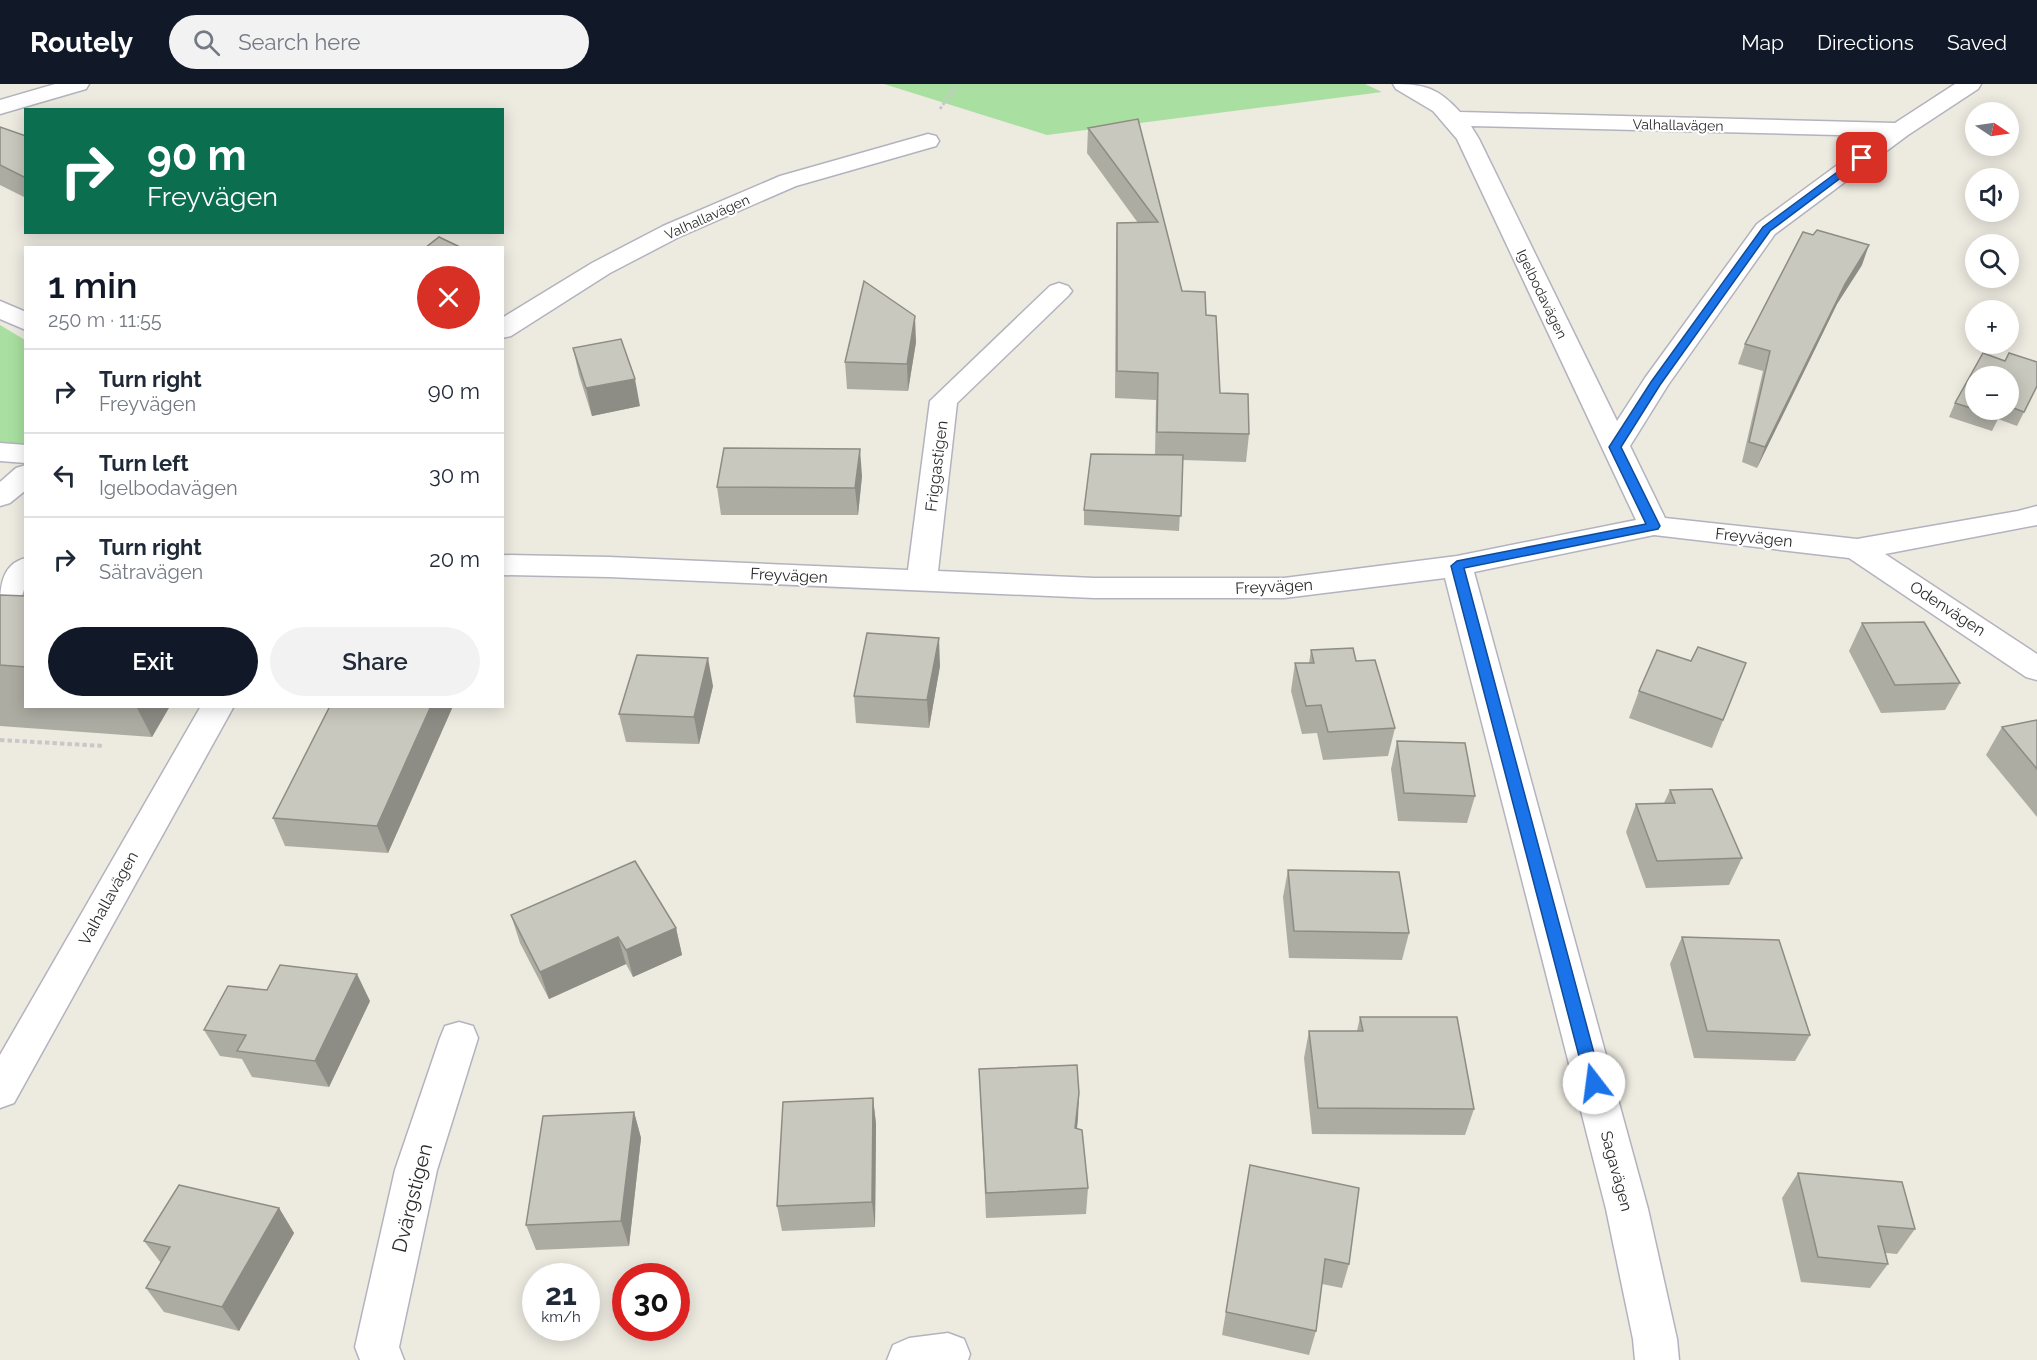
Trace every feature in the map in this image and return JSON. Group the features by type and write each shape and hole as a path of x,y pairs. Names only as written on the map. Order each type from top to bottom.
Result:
{"street":[{"path":"0,107 34,104 78,84"},
{"name":"Igelbodavägen","path":"1404,84 1431,98 1456,119 1468,139 1654,526"},
{"path":"1615,447 1655,384 1766,229 1900,130 1970,84"},
{"name":"Valhallavägen","path":"1456,119 1900,130"},
{"name":"Valhallavägen","path":"504,329 601,268 672,231 788,181 928,141"},
{"name":"Friggastigen","path":"922,582 944,401 1059,291"},
{"path":"0,309 24,321"},
{"path":"0,452 24,454"},
{"path":"0,497 24,476"},
{"name":"Freyvägen","path":"504,565 609,567 1094,588 1284,588 1457,566 1654,526 1857,549 2021,520 2037,514"},
{"name":"Odenvägen","path":"1857,549 2037,669"},
{"name":"Sagavägen","path":"1457,566 1627,1209 1655,1339 1657,1360"},
{"path":"0,602 17,568"},
{"name":"Valhallavägen","path":"0,1091 217,708"},
{"name":"Dvärgstigen","path":"382,1360 377,1347 416,1170 459,1038"}],"path":[{"path":"0,740 104,746"}],"green space":[{"path":"884,84 1365,84 1382,92 1047,135"},
{"path":"0,325 24,339 24,446 0,444"}],"building":[{"path":"1138,119 1182,291 1205,292 1206,315 1216,316 1220,393 1248,394 1249,434 1157,432 1158,373 1117,371 1117,223 1158,222 1088,128"},
{"path":"0,127 24,135 24,177 0,165"},
{"path":"1817,230 1869,245 1845,284 1765,447 1749,442 1770,351 1745,344 1803,232 1813,235"},
{"path":"439,237 458,246 428,246"},
{"path":"864,281 915,316 907,364 845,362"},
{"path":"621,339 635,379 586,388 573,348"},
{"path":"1982,354 2005,361 2008,354 2012,354 2037,362 2037,386 2024,412 2019,410 2019,366 1976,366"},
{"path":"1965,385 1965,406 1955,403"},
{"path":"724,448 860,449 855,488 717,487"},
{"path":"1091,454 1183,455 1181,516 1084,510"},
{"path":"0,595 24,596 24,667 0,665"},
{"path":"1924,622 1960,683 1895,685 1862,623"},
{"path":"867,633 939,638 927,700 854,696"},
{"path":"1698,647 1746,663 1723,720 1639,691 1657,650 1691,661"},
{"path":"1353,648 1356,661 1375,660 1395,728 1328,732 1321,705 1306,706 1295,663 1314,663 1311,650"},
{"path":"637,655 708,658 694,717 619,714"},
{"path":"329,708 430,708 377,826 273,818"},
{"path":"2037,720 2037,769 2002,727"},
{"path":"1397,741 1465,743 1475,796 1404,793"},
{"path":"1712,789 1742,858 1657,861 1636,804 1675,803 1670,790"},
{"path":"635,861 676,928 626,950 618,937 540,972 511,915"},
{"path":"1288,870 1399,872 1409,933 1294,931"},
{"path":"1682,937 1779,940 1810,1035 1707,1031"},
{"path":"280,965 357,974 315,1061 237,1051 246,1035 204,1030 228,986 267,990"},
{"path":"1360,1017 1457,1017 1474,1109 1318,1108 1309,1031 1363,1031"},
{"path":"1077,1065 1079,1093 1075,1128 1082,1130 1088,1188 986,1193 979,1069"},
{"path":"873,1098 872,1202 777,1206 783,1102"},
{"path":"634,1112 621,1221 526,1225 543,1116"},
{"path":"1250,1165 1359,1188 1349,1264 1325,1259 1316,1331 1226,1312"},
{"path":"1798,1173 1902,1182 1915,1229 1878,1226 1888,1264 1818,1257"},
{"path":"179,1185 279,1208 222,1307 146,1288 170,1247 144,1241"}],"route":[{"path":"1594,1083 1457,566 1654,526 1615,447 1655,384 1766,229 1862,158"}]}
